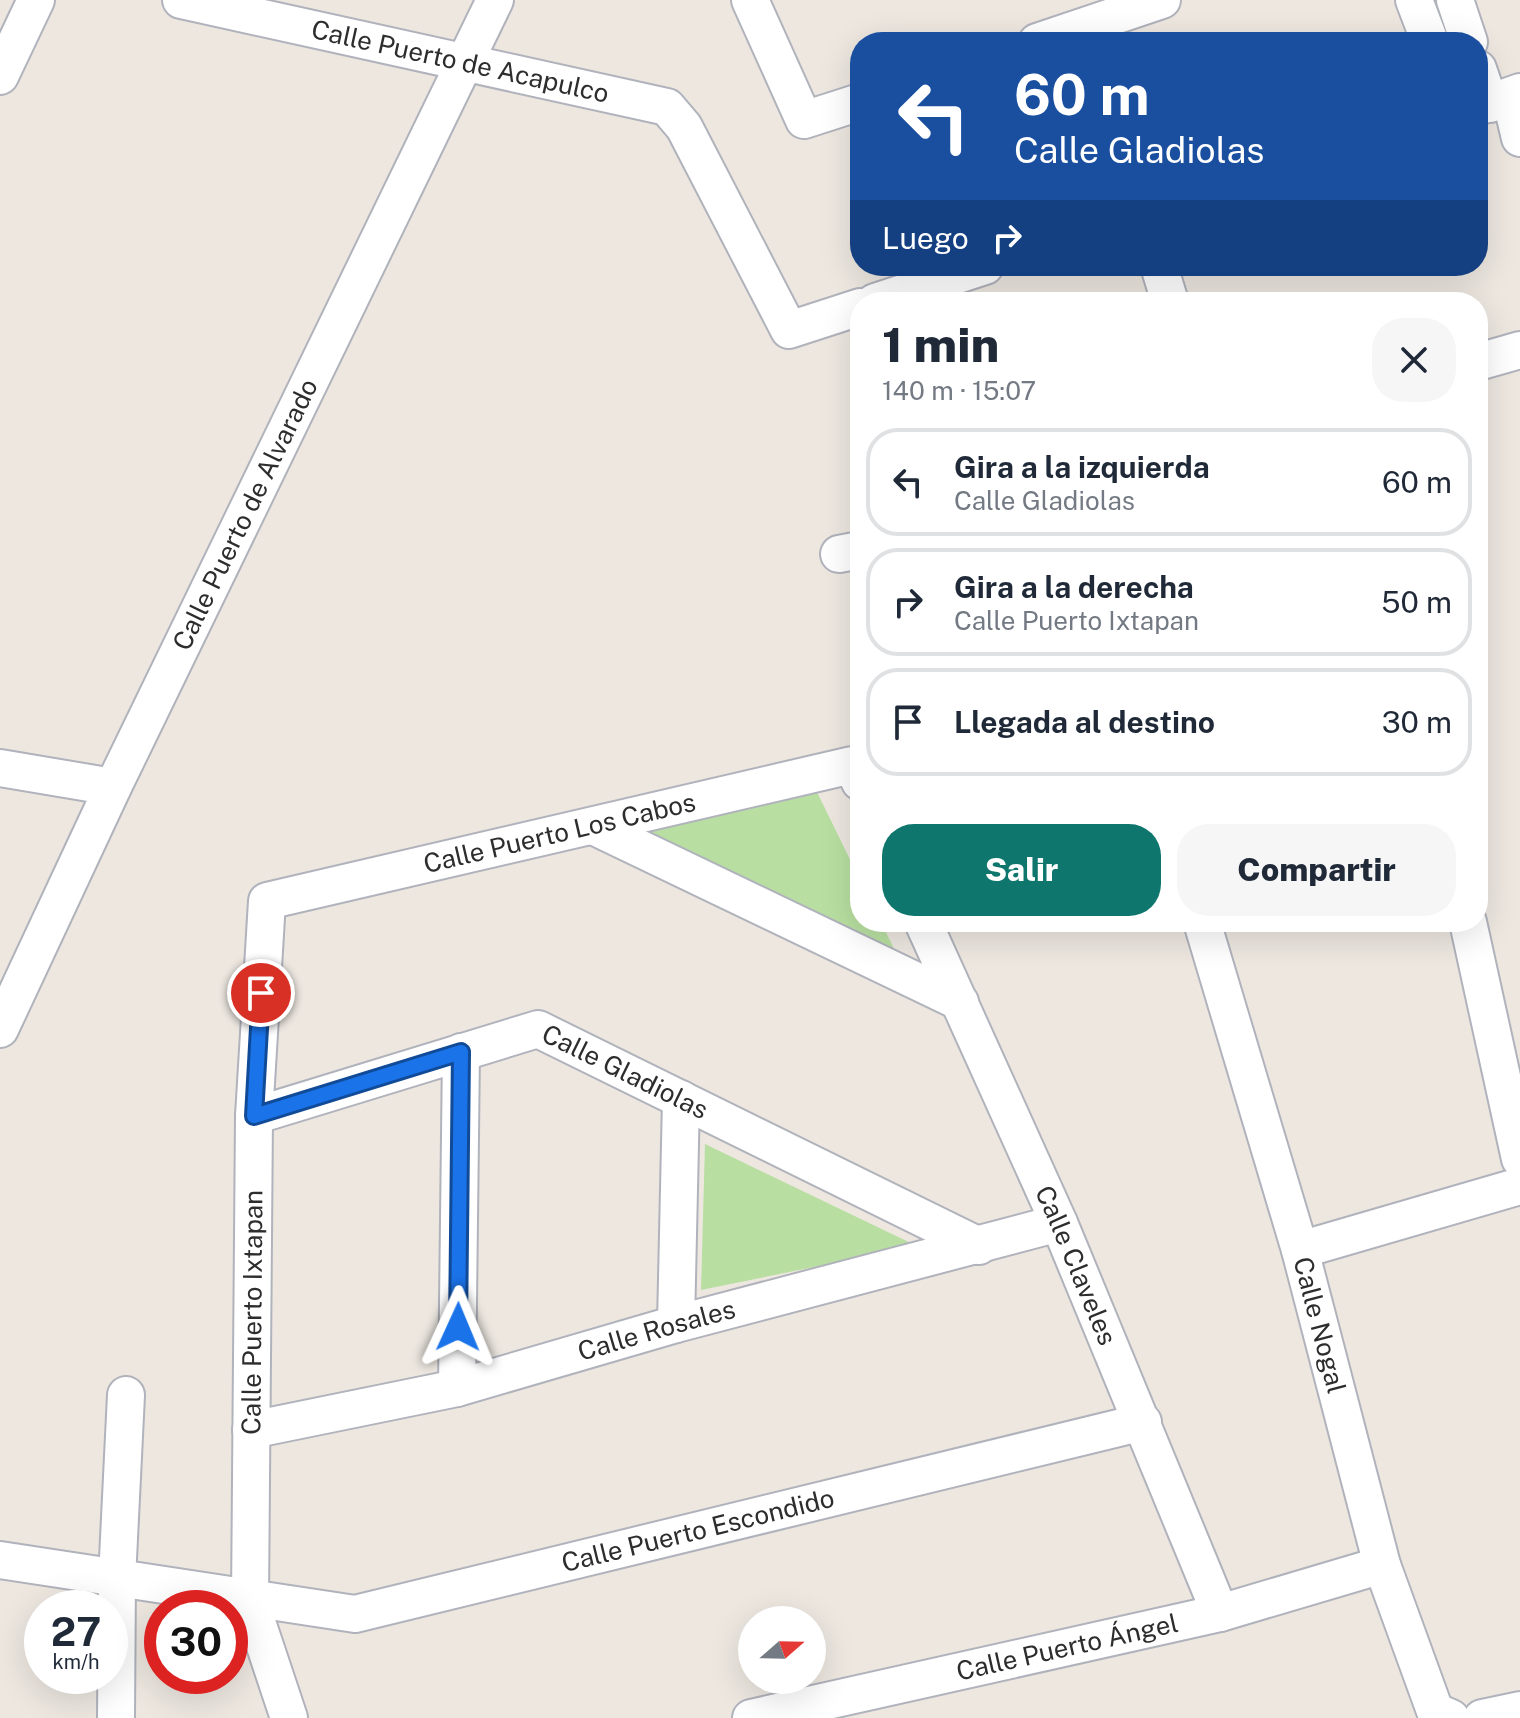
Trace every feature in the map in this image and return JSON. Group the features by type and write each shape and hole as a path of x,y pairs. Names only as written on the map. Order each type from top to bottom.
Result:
{"street":[{"path":"0,76 36,0"},
{"name":"Calle Puerto de Acapulco","path":"181,0 667,107 684,127 789,330 850,310"},
{"name":"Calle Puerto de Alvarado","path":"0,1029 113,787 495,0"},
{"path":"750,0 804,120 850,105"},
{"path":"1067,32 1162,0"},
{"path":"1414,0 1426,32"},
{"path":"1455,0 1466,32"},
{"path":"1499,100 1520,138"},
{"path":"906,292 954,276"},
{"path":"1488,359 1520,350"},
{"path":"0,768 113,787"},
{"name":"Calle Puerto Los Cabos","path":"267,901 593,826 850,775"},
{"path":"593,826 960,1002"},
{"name":"Calle Puerto Ixtapan","path":"267,901 254,1116 250,1601 289,1718"},
{"name":"Calle Claveles","path":"928,932 1059,1223 1220,1613"},
{"name":"Calle Nogal","path":"1205,932 1300,1250 1382,1565 1435,1711 1451,1718"},
{"path":"1470,932 1520,1159"},
{"name":"Calle Gladiolas","path":"254,1116 538,1029 979,1246"},
{"path":"457,1388 461,1052"},
{"path":"676,1324 681,1099"},
{"path":"1300,1250 1520,1186"},
{"name":"Calle Rosales","path":"251,1430 457,1388 676,1324 1059,1223"},
{"path":"116,1718 117,1579 126,1395"},
{"name":"Calle Puerto Escondido","path":"0,1560 250,1601 355,1614 1143,1422"},
{"name":"Calle Puerto Ángel","path":"751,1718 1220,1613 1382,1565"},
{"path":"1482,1718 1520,1710"}],"green space":[{"path":"816,790 850,860 850,932 886,932 900,961 624,830"},
{"path":"705,1144 917,1246 701,1290"}],"route":[{"path":"261,993 254,1116 461,1052 458,1327"}]}
